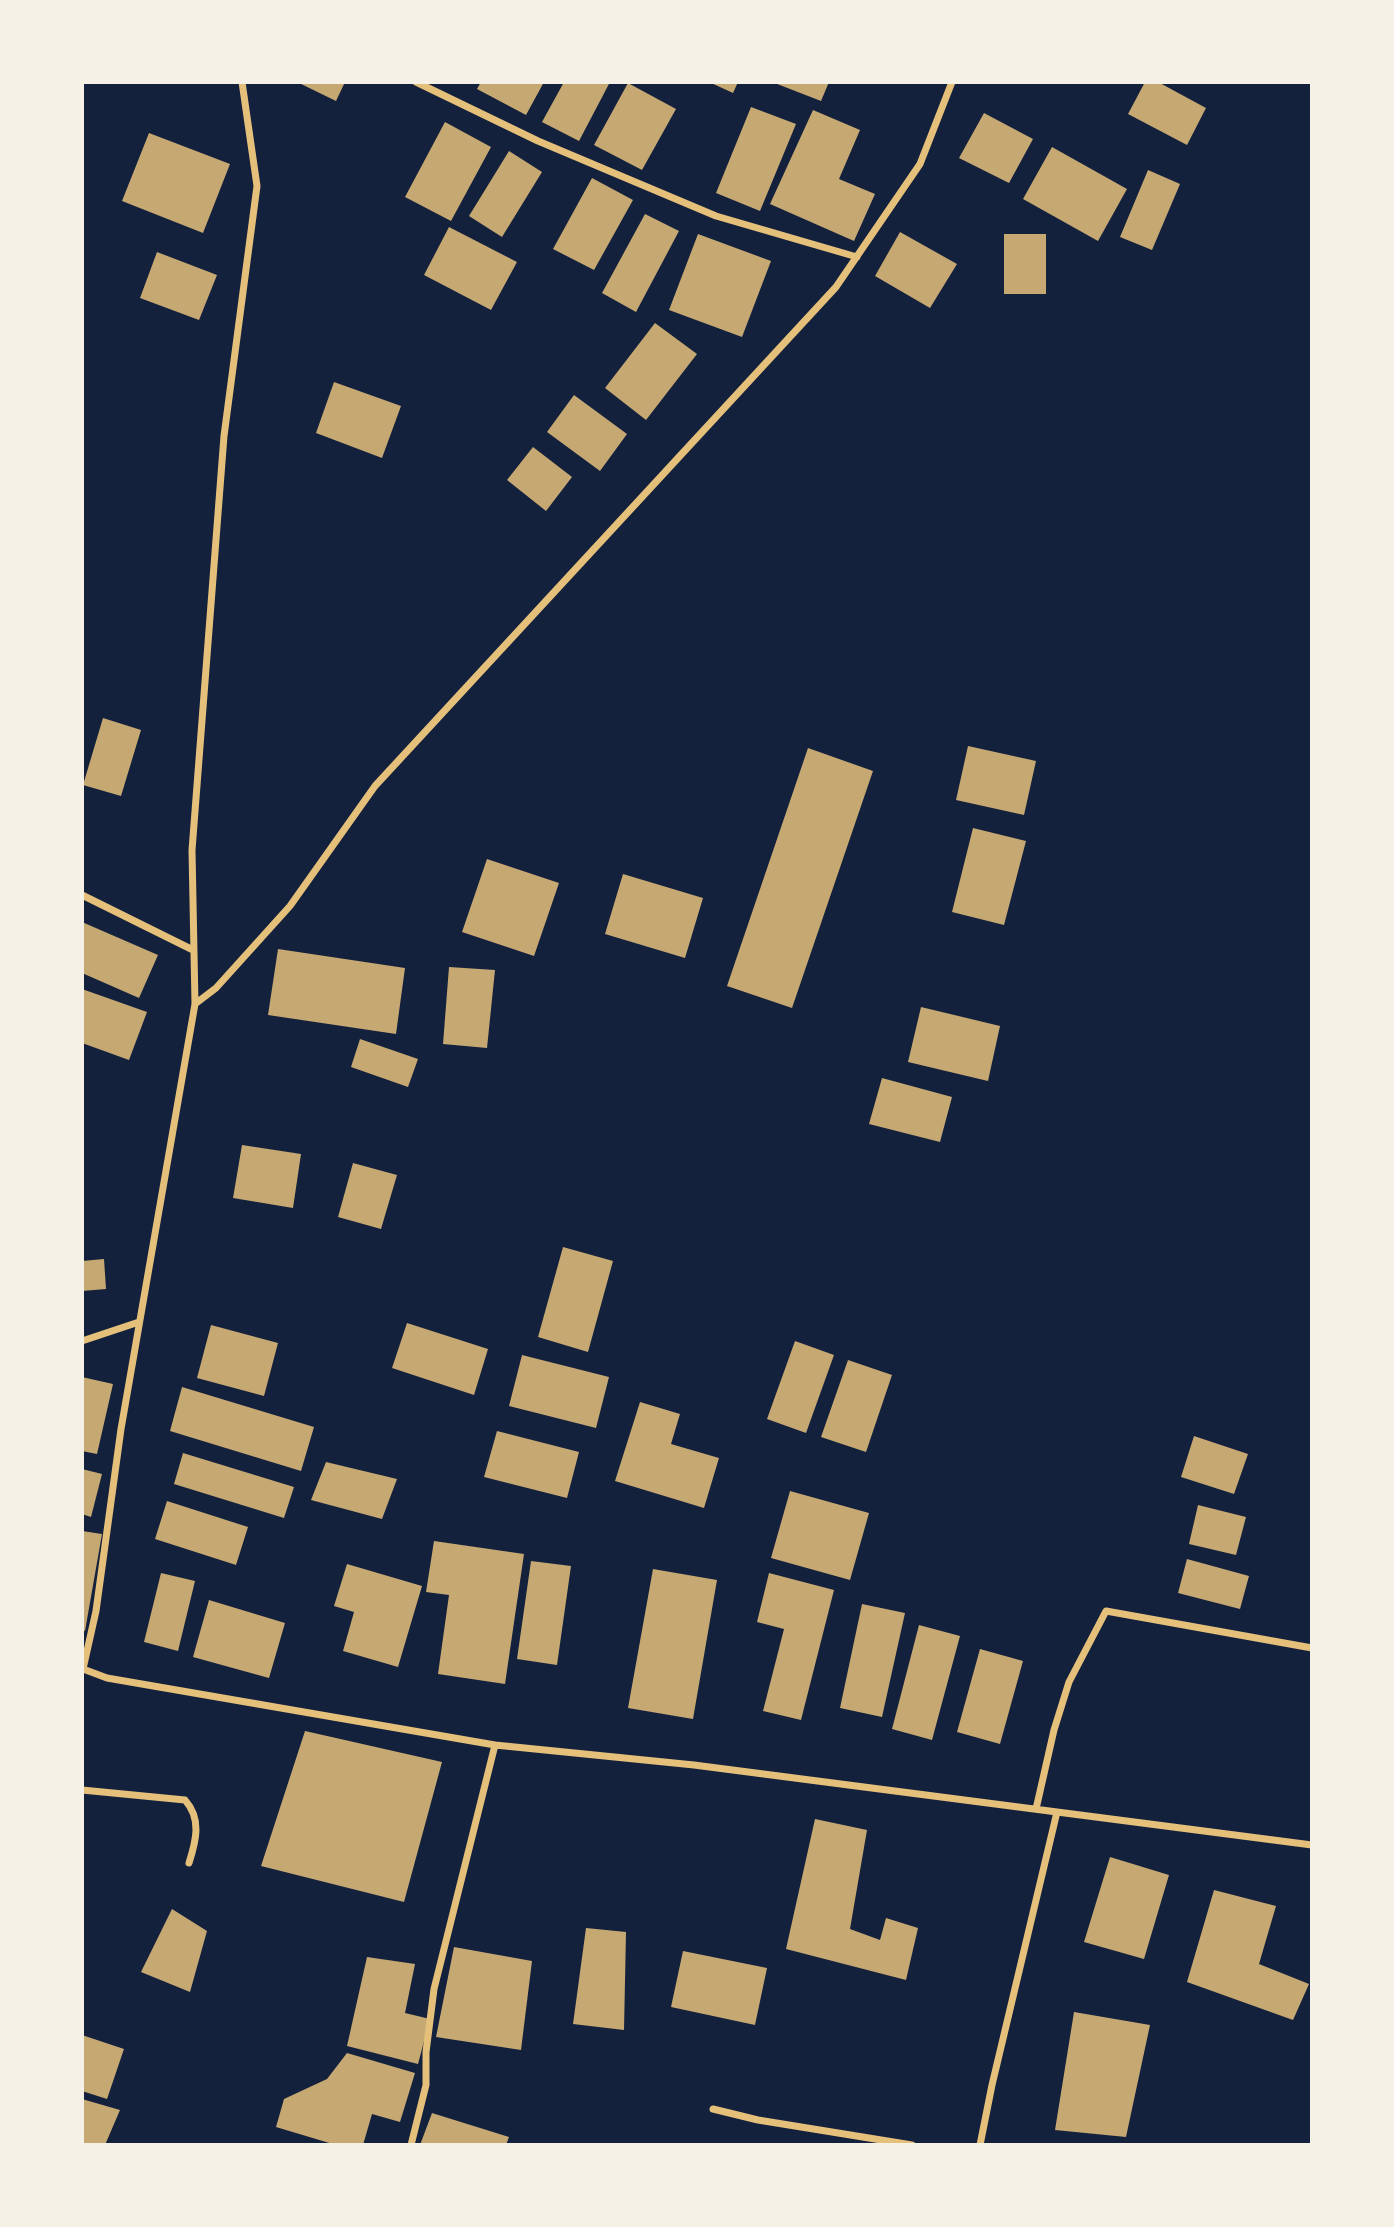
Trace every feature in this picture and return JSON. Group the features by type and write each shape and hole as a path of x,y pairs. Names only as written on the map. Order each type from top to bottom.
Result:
{"street":[{"path":"242,82 257,186 224,436 192,850 195,1004 121,1429 96,1611 83,1670 107,1678 495,1745 694,1765 1312,1845"},
{"path":"416,82 538,141 716,216 857,257"},
{"path":"195,1004 216,988 290,906 375,786 836,287 920,164 953,82"},
{"path":"82,894 192,950"},
{"path":"82,1341 139,1322"},
{"path":"1036,1809 1069,1682 1106,1611 1312,1648"},
{"path":"411,2145 426,2084 426,2052 434,1989 495,1745"},
{"path":"82,1790 185,1800 193,1809 197,1838 189,1863"},
{"path":"980,2145 1056,1812"},
{"path":"713,2109 758,2120 912,2145"}],"building":[{"path":"297,82 345,82 336,101"},
{"path":"481,82 544,82 526,115 477,89"},
{"path":"564,82 610,82 579,141 542,122"},
{"path":"709,82 738,82 733,93"},
{"path":"772,82 829,82 821,101"},
{"path":"1145,82 1158,82 1206,108 1187,145 1128,114"},
{"path":"628,83 676,109 642,170 594,145"},
{"path":"751,107 796,124 760,211 716,193"},
{"path":"813,110 860,130 839,179 875,194 854,241 770,204"},
{"path":"984,113 1033,139 1009,183 959,158"},
{"path":"445,122 491,147 451,221 405,197"},
{"path":"149,133 230,164 203,233 122,201"},
{"path":"1052,147 1127,189 1098,241 1023,199"},
{"path":"509,151 542,172 502,237 469,216"},
{"path":"1148,170 1180,184 1152,250 1120,237"},
{"path":"592,178 633,200 594,270 553,249"},
{"path":"645,214 679,231 636,312 602,293"},
{"path":"449,227 517,262 491,310 424,275"},
{"path":"900,232 957,264 930,308 875,276"},
{"path":"698,234 771,261 742,337 669,310"},
{"path":"1004,234 1046,234 1046,294 1004,294"},
{"path":"157,252 217,275 199,320 140,298"},
{"path":"655,323 697,354 646,420 605,388"},
{"path":"334,382 401,406 382,458 316,433"},
{"path":"574,395 627,434 600,471 547,432"},
{"path":"533,447 572,477 546,511 507,480"},
{"path":"103,718 141,730 121,796 83,785"},
{"path":"968,746 1036,761 1024,815 956,800"},
{"path":"808,748 873,771 792,1008 727,986"},
{"path":"973,828 1026,841 1004,925 952,912"},
{"path":"487,859 559,883 534,956 462,932"},
{"path":"623,874 703,898 685,958 605,934"},
{"path":"82,922 158,955 139,998 82,973"},
{"path":"278,949 405,968 396,1034 268,1015"},
{"path":"449,967 495,970 487,1048 443,1044"},
{"path":"82,989 147,1012 129,1060 82,1043"},
{"path":"921,1007 1000,1026 988,1081 908,1062"},
{"path":"360,1039 418,1059 408,1087 351,1067"},
{"path":"882,1078 952,1097 940,1142 869,1124"},
{"path":"242,1145 301,1154 293,1208 233,1198"},
{"path":"353,1163 397,1175 381,1229 338,1217"},
{"path":"563,1247 613,1261 588,1352 538,1337"},
{"path":"104,1259 106,1289 82,1291 82,1261"},
{"path":"407,1323 488,1349 474,1395 392,1368"},
{"path":"211,1325 278,1343 264,1396 197,1378"},
{"path":"795,1341 834,1355 806,1433 767,1419"},
{"path":"522,1355 609,1377 596,1428 509,1406"},
{"path":"848,1360 892,1375 866,1452 821,1437"},
{"path":"82,1377 113,1384 97,1454 82,1451"},
{"path":"182,1387 314,1427 301,1471 170,1431"},
{"path":"640,1402 680,1414 671,1444 719,1458 704,1508 615,1481"},
{"path":"497,1431 579,1452 567,1498 484,1477"},
{"path":"1194,1436 1248,1454 1234,1494 1181,1477"},
{"path":"183,1453 294,1487 284,1518 174,1484"},
{"path":"326,1462 397,1479 382,1519 311,1500"},
{"path":"82,1469 102,1474 91,1517 82,1514"},
{"path":"790,1491 869,1513 850,1580 771,1558"},
{"path":"167,1501 248,1527 236,1565 155,1539"},
{"path":"1198,1505 1246,1517 1236,1555 1189,1544"},
{"path":"82,1531 102,1534 85,1631 82,1630"},
{"path":"434,1541 524,1554 505,1684 438,1674 449,1595 426,1592"},
{"path":"1187,1559 1249,1576 1240,1609 1178,1593"},
{"path":"531,1561 571,1566 557,1665 517,1659"},
{"path":"347,1564 422,1586 398,1667 343,1651 354,1612 334,1606"},
{"path":"653,1569 717,1580 693,1719 628,1708"},
{"path":"161,1573 195,1581 178,1651 144,1642"},
{"path":"769,1573 834,1590 801,1720 763,1711 784,1629 757,1622"},
{"path":"209,1600 285,1623 269,1678 193,1657"},
{"path":"862,1604 905,1613 882,1717 840,1708"},
{"path":"919,1625 960,1636 932,1740 892,1729"},
{"path":"980,1649 1023,1661 1000,1744 957,1732"},
{"path":"305,1731 442,1762 404,1902 261,1866"},
{"path":"815,1819 867,1830 850,1929 880,1940 886,1918 918,1928 906,1980 786,1949"},
{"path":"1110,1857 1169,1875 1144,1959 1084,1942"},
{"path":"1214,1890 1276,1906 1259,1964 1309,1984 1293,2020 1187,1982"},
{"path":"172,1909 207,1931 190,1992 141,1972"},
{"path":"586,1928 626,1932 624,2030 573,2024"},
{"path":"454,1947 532,1961 521,2050 436,2037"},
{"path":"683,1951 767,1968 755,2025 671,2007"},
{"path":"367,1957 415,1964 405,2013 430,2019 418,2064 347,2046"},
{"path":"1074,2012 1150,2025 1126,2137 1055,2130"},
{"path":"82,2035 124,2049 107,2099 82,2091"},
{"path":"347,2053 415,2073 400,2122 372,2114 363,2145 336,2145 276,2127 284,2099 327,2079"},
{"path":"82,2099 120,2110 105,2145 82,2145"},
{"path":"432,2113 509,2137 506,2145 420,2145"}]}
